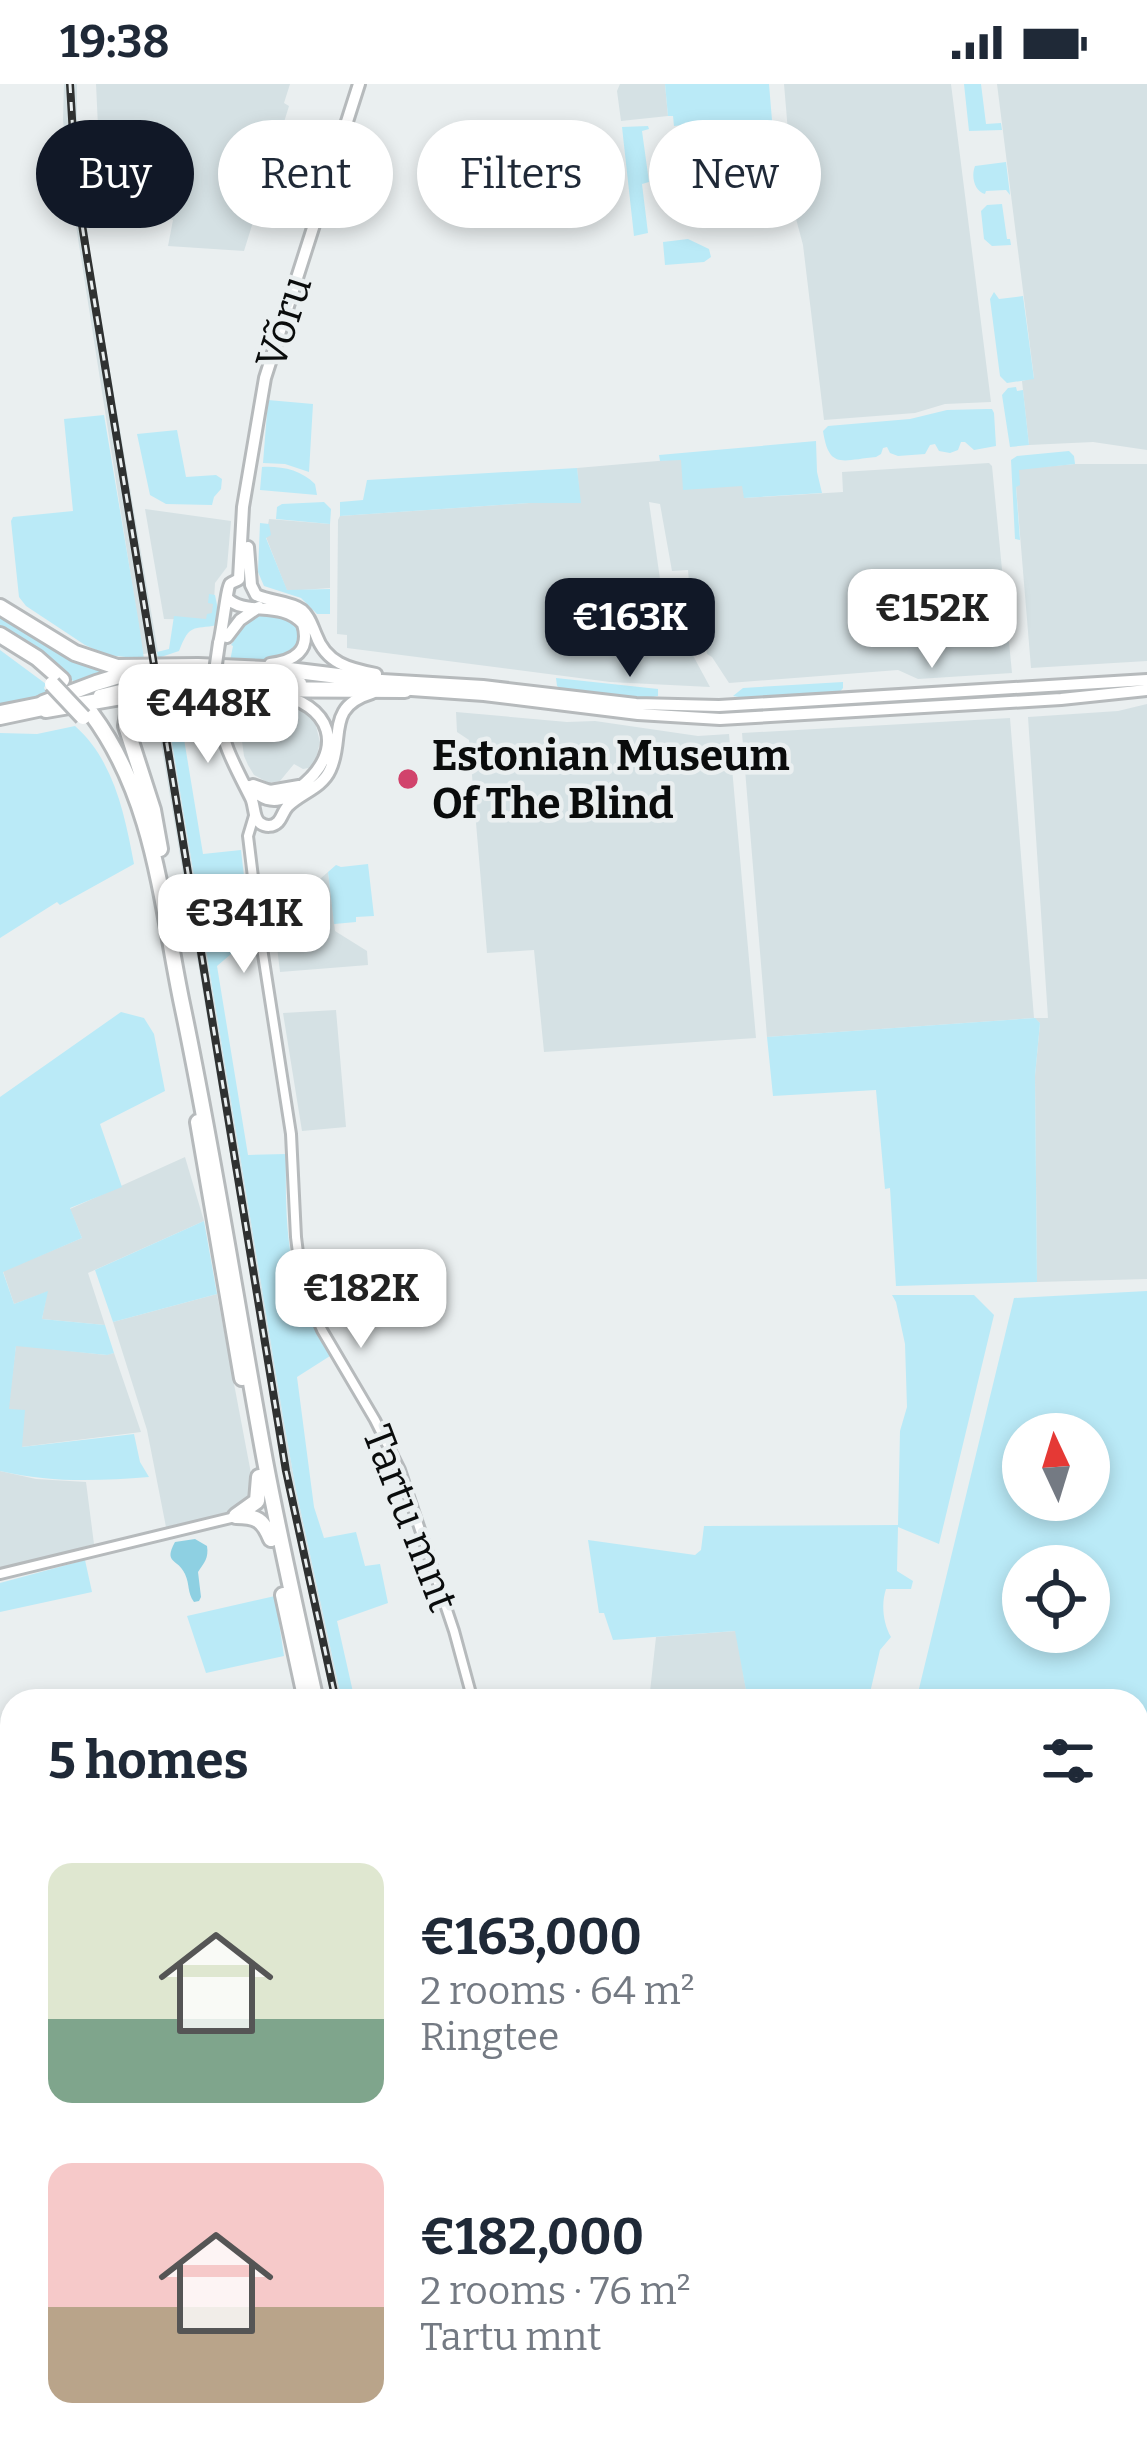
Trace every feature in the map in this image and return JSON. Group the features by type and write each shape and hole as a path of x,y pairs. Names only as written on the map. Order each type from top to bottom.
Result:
{"highway":[{"path":"0,607 91,660 117,667 234,689 405,690"},
{"path":"0,639 57,682 87,715 121,757 142,806 204,1104 276,1517 313,1689"},
{"path":"44,706 108,678 174,678 231,667 371,680"},
{"path":"44,706 144,691 174,678"},
{"path":"174,678 138,699 127,713 126,726 153,810 182,1003"},
{"path":"87,715 132,805 139,830 194,1103 259,1477 303,1689"},
{"path":"236,1516 256,1501 259,1477"},
{"path":"236,1516 261,1521 271,1539"}],"main road":[{"name":"Võru","path":"238,580 243,507 271,353 359,84"},
{"name":"Võru","path":"247,496 253,588"},
{"path":"405,690 369,693 351,703 340,719 328,775 275,825 266,826 258,821 253,800 228,755 219,710 227,587 238,580 260,598 304,612 322,648 338,663 355,670 636,704 719,706 1147,680"},
{"path":"224,641 253,599 253,588"},
{"path":"227,598 232,605 295,614 307,636 298,655 287,661 231,667"},
{"path":"224,641 230,623 249,606"},
{"path":"174,678 421,681"},
{"path":"174,678 484,695 690,719 1147,690"},
{"path":"234,689 298,699 318,712 326,728 326,755 315,776 289,796 259,803 255,812"},
{"path":"0,715 44,706"},
{"path":"219,710 251,789 280,806 282,814"},
{"path":"245,779 270,791 302,785"}],"street":[{"path":"251,853 248,830 255,812"},
{"path":"251,853 255,834 266,826"},
{"name":"Tartu mnt","path":"251,853 291,1134 296,1237 305,1287 322,1330 400,1470 470,1689"},
{"path":"0,1574 236,1516"}],"shaded area":[{"path":"64,84 77,84 77,120 63,120"},
{"path":"96,84 290,84 285,120 218,120 218,228 251,228 244,251 168,246 171,228 194,228 194,120 98,120"},
{"path":"620,84 665,84 668,116 621,120"},
{"path":"665,84 769,84 772,120 673,120 668,116"},
{"path":"784,84 951,84 991,402 824,420 798,228 821,228 821,120 787,120"},
{"path":"964,84 981,84 986,124 1001,123 1002,130 969,131"},
{"path":"997,84 1147,84 1147,450 1093,442 1029,445 1022,381 1034,378"},
{"path":"625,127 649,129 642,131 649,182 642,184 648,233 634,236 625,154"},
{"path":"1006,162 1010,195 1006,190 985,194 978,190 975,166"},
{"path":"1002,204 1011,245 992,246 984,239 981,211 987,205"},
{"path":"76,228 87,228 158,652 143,654"},
{"path":"688,239 709,249 711,257 704,262 665,265 663,242"},
{"path":"994,292 999,299 1023,296 1034,379 1007,383 1000,376 990,299"},
{"path":"1016,387 1023,390 1029,445 1010,447 1002,395"},
{"path":"268,400 313,404 309,472 263,463"},
{"path":"992,409 996,446 974,450 961,442 950,453 939,451 935,444 925,454 898,456 887,447 876,457 839,460 829,452 823,431 828,426 910,419 947,410"},
{"path":"104,415 144,659 107,655 85,645 19,597 11,521 13,517 73,511 64,419"},
{"path":"177,430 186,477 216,475 222,479 212,505 166,504 150,495 137,434"},
{"path":"816,441 822,493 744,498 742,486 683,490 681,460 660,461 659,455"},
{"path":"1069,451 1075,464 1019,470 1020,540 1015,539 1011,460"},
{"path":"681,459 743,486 745,498 843,492 842,472 989,463 1012,673 918,679 898,670 729,683 707,654 699,610 691,609 688,570 672,571 660,504 649,502 663,600 710,687 610,682 347,648 347,635 337,634 340,516 580,503 577,468"},
{"path":"1147,464 1147,661 1031,668 1016,486 1019,469"},
{"path":"262,467 304,475 315,484 317,495 260,490"},
{"path":"577,468 581,503 340,516 340,502 363,500 367,480"},
{"path":"324,502 331,509 330,524 276,519 282,504"},
{"path":"145,509 231,521 227,567 215,583 213,620 164,619"},
{"path":"269,519 330,524 330,588 287,591 266,537"},
{"path":"260,523 269,524 271,535 266,538 287,590 330,589 330,614 317,614 301,598 264,586 258,572"},
{"path":"209,594 215,595 218,625 193,629 179,651 158,658 157,652 169,649 174,616 206,619 212,613"},
{"path":"0,610 124,671 76,685 0,631"},
{"path":"254,611 289,615 303,632 297,652 266,662 230,661 231,645"},
{"path":"0,650 46,684 48,695 0,706"},
{"path":"556,678 658,689 658,696 561,689"},
{"path":"843,682 839,693 733,696 743,688"},
{"path":"1147,704 1147,1279 1037,1282 1035,1076 1040,1023 1034,1018 1048,1018 1028,717 1118,711"},
{"path":"166,706 283,1417 339,1689 329,1689 287,1493 155,707"},
{"path":"166,706 207,706 208,715 200,717 184,739 203,854 241,850 251,937 217,966 248,1155 286,1154 286,1209 297,1283 330,1356 297,1377 314,1507 324,1538 356,1532 365,1566 380,1564 388,1603 337,1621 352,1689 339,1689 296,1490"},
{"path":"285,706 304,709 314,718 320,742 314,767 303,769 294,764 280,781 269,783 254,775 248,765 239,719"},
{"path":"456,712 595,721 698,736 729,734 756,1038 544,1052 534,950 487,953 469,740 457,732"},
{"path":"1010,718 1034,1018 767,1037 742,733"},
{"path":"75,726 108,772 122,808 134,864 60,905 57,902 0,938 0,733 37,734"},
{"path":"368,864 374,916 334,924 328,872 336,865"},
{"path":"328,872 335,931 367,951 368,965 280,972 272,905 292,903"},
{"path":"336,1010 346,1127 302,1131 283,1013"},
{"path":"121,1012 144,1018 154,1034 165,1091 100,1124 122,1187 70,1208 82,1238 3,1272 14,1304 48,1291 42,1319 105,1325 114,1353 16,1346 9,1409 25,1410 22,1447 134,1434 149,1477 74,1480 0,1471 0,1097"},
{"path":"1035,1018 1040,1023 1035,1076 1037,1282 896,1286 890,1188 885,1189 876,1090 773,1096 767,1037"},
{"path":"185,1157 204,1221 88,1273 105,1325 42,1319 47,1292 14,1304 3,1271 82,1238 70,1209"},
{"path":"204,1221 217,1294 113,1322 95,1270"},
{"path":"1147,1291 1147,1689 919,1689 1014,1298"},
{"path":"217,1294 252,1496 240,1510 166,1527 147,1430 113,1322"},
{"path":"892,1295 974,1295 994,1315 939,1544 898,1527 897,1571 913,1581 911,1589 886,1589 884,1613 891,1637 880,1650 871,1689 746,1689 735,1631 613,1640 604,1613 599,1613 588,1540 695,1555 701,1550 704,1526 898,1525 900,1431 907,1407 905,1344"},
{"path":"16,1345 114,1353 141,1432 21,1447 8,1409"},
{"path":"0,1471 86,1482 94,1544 0,1568"},
{"path":"195,1539 207,1550 198,1572 201,1597 194,1602 185,1574 171,1554 175,1542"},
{"path":"85,1560 92,1592 0,1612 0,1583"},
{"path":"275,1596 284,1656 206,1673 187,1616"},
{"path":"736,1631 746,1689 650,1689 656,1637"}],"railway":[{"path":"70,84 76,187 286,1471 333,1689"}],"place":[{"name":"Estonian Museum Of The Blind","path":"408,779"}]}
